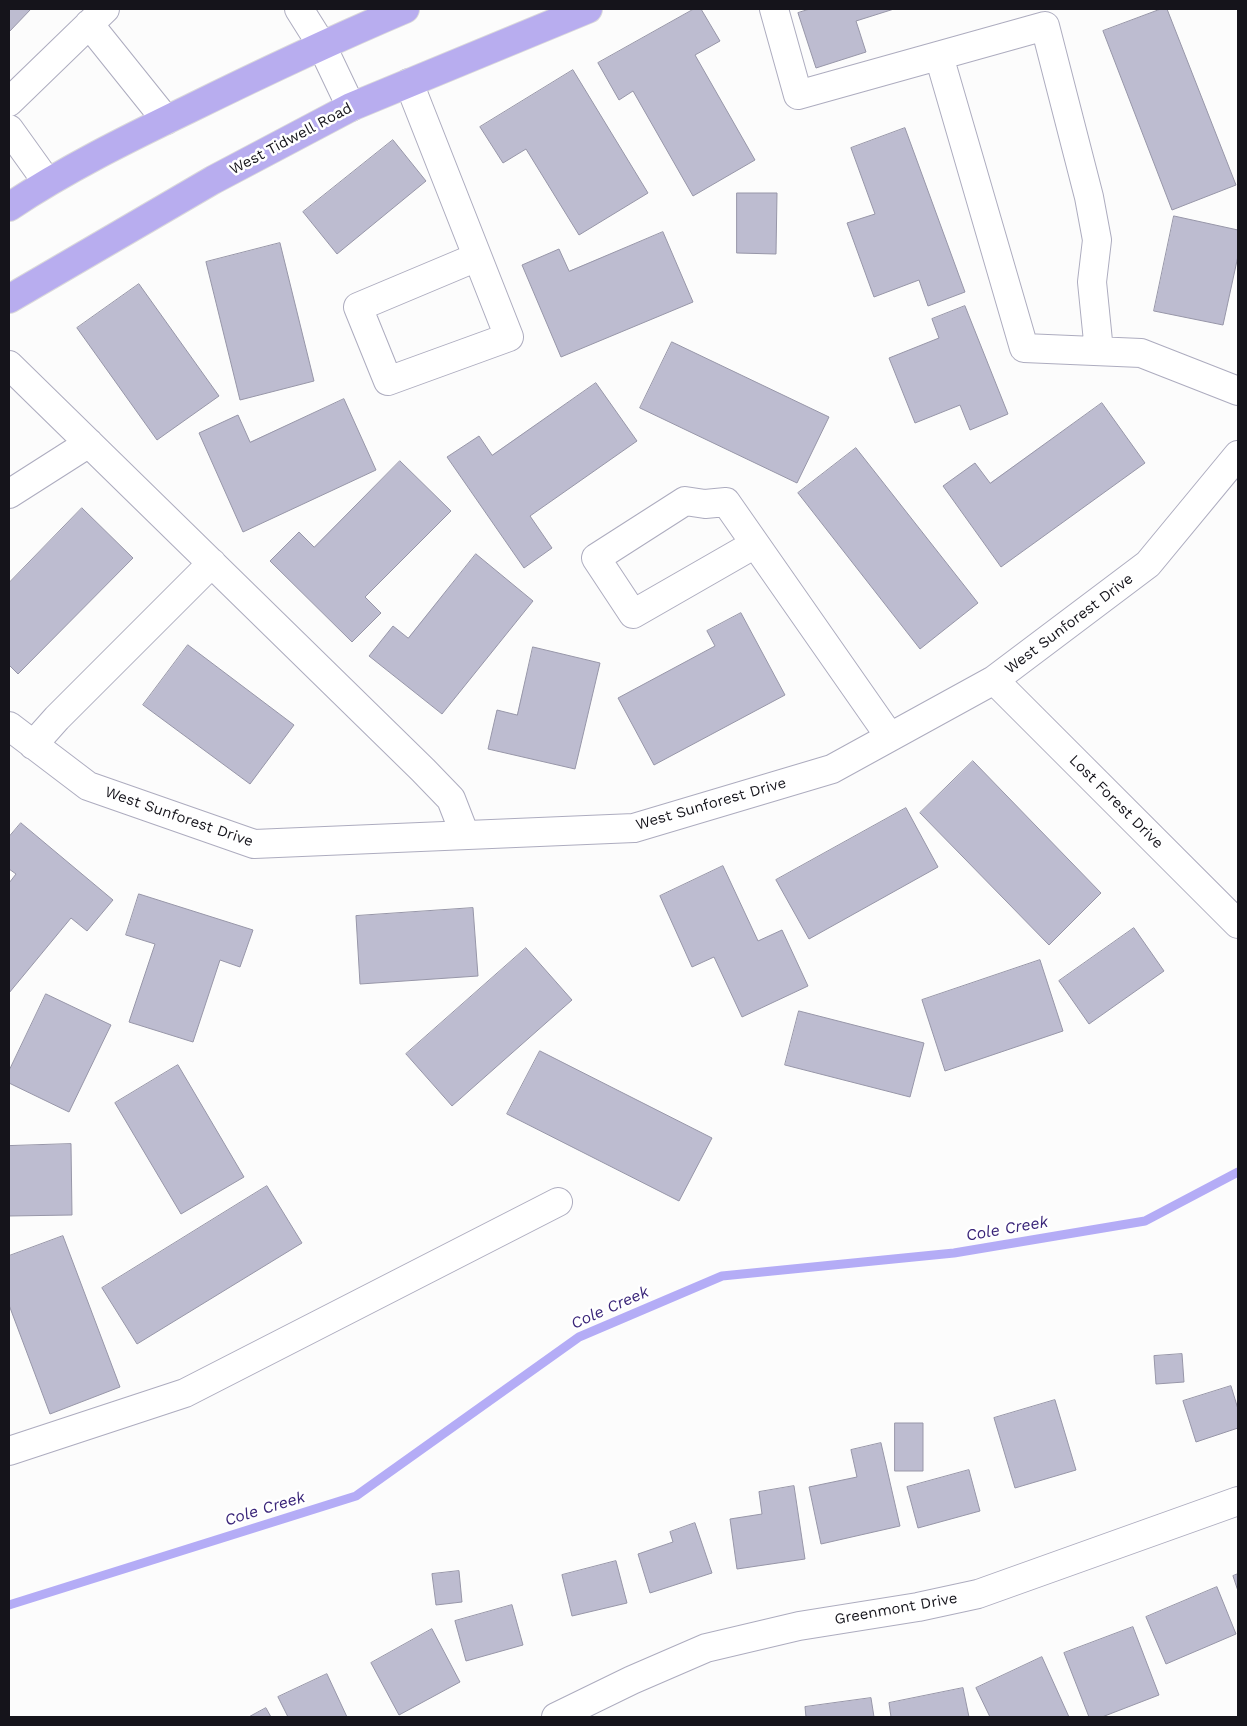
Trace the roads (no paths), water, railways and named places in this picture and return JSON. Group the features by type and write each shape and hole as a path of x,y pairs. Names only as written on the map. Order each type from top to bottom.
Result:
{"main road":[{"path":"9,207 47,182 166,120 320,44 405,9"},
{"name":"West Tidwell Road","path":"9,299 213,180 352,107 588,9"}],"street":[{"path":"299,9 320,44 352,107"},
{"path":"774,9 798,94 1045,26 1089,197 1097,240 1092,282 1099,351"},
{"path":"9,102 97,17 166,120"},
{"path":"939,56 1024,348 1141,353 1238,391"},
{"path":"408,83 477,256 509,337 388,381 358,307 477,256"},
{"path":"9,129 47,182"},
{"path":"9,365 451,799 466,836"},
{"path":"9,494 89,443"},
{"name":"West Sunforest Drive","path":"9,726 88,786 254,844 634,828 832,769 994,680 1148,564 1238,455"},
{"path":"755,544 633,614 596,558 685,501 704,504 726,502 890,737"},
{"path":"33,745 57,718 212,563"},
{"name":"Lost Forest Drive","path":"994,680 1238,924"},
{"path":"9,1451 185,1393 558,1202"},
{"name":"Greenmont Drive","path":"556,1717 632,1680 706,1648 800,1626 918,1607 978,1594 1238,1500"}],"waterway":[{"name":"Cole Creek","path":"9,1605 356,1496 579,1337 722,1276 954,1253 1145,1221 1238,1172"}]}
